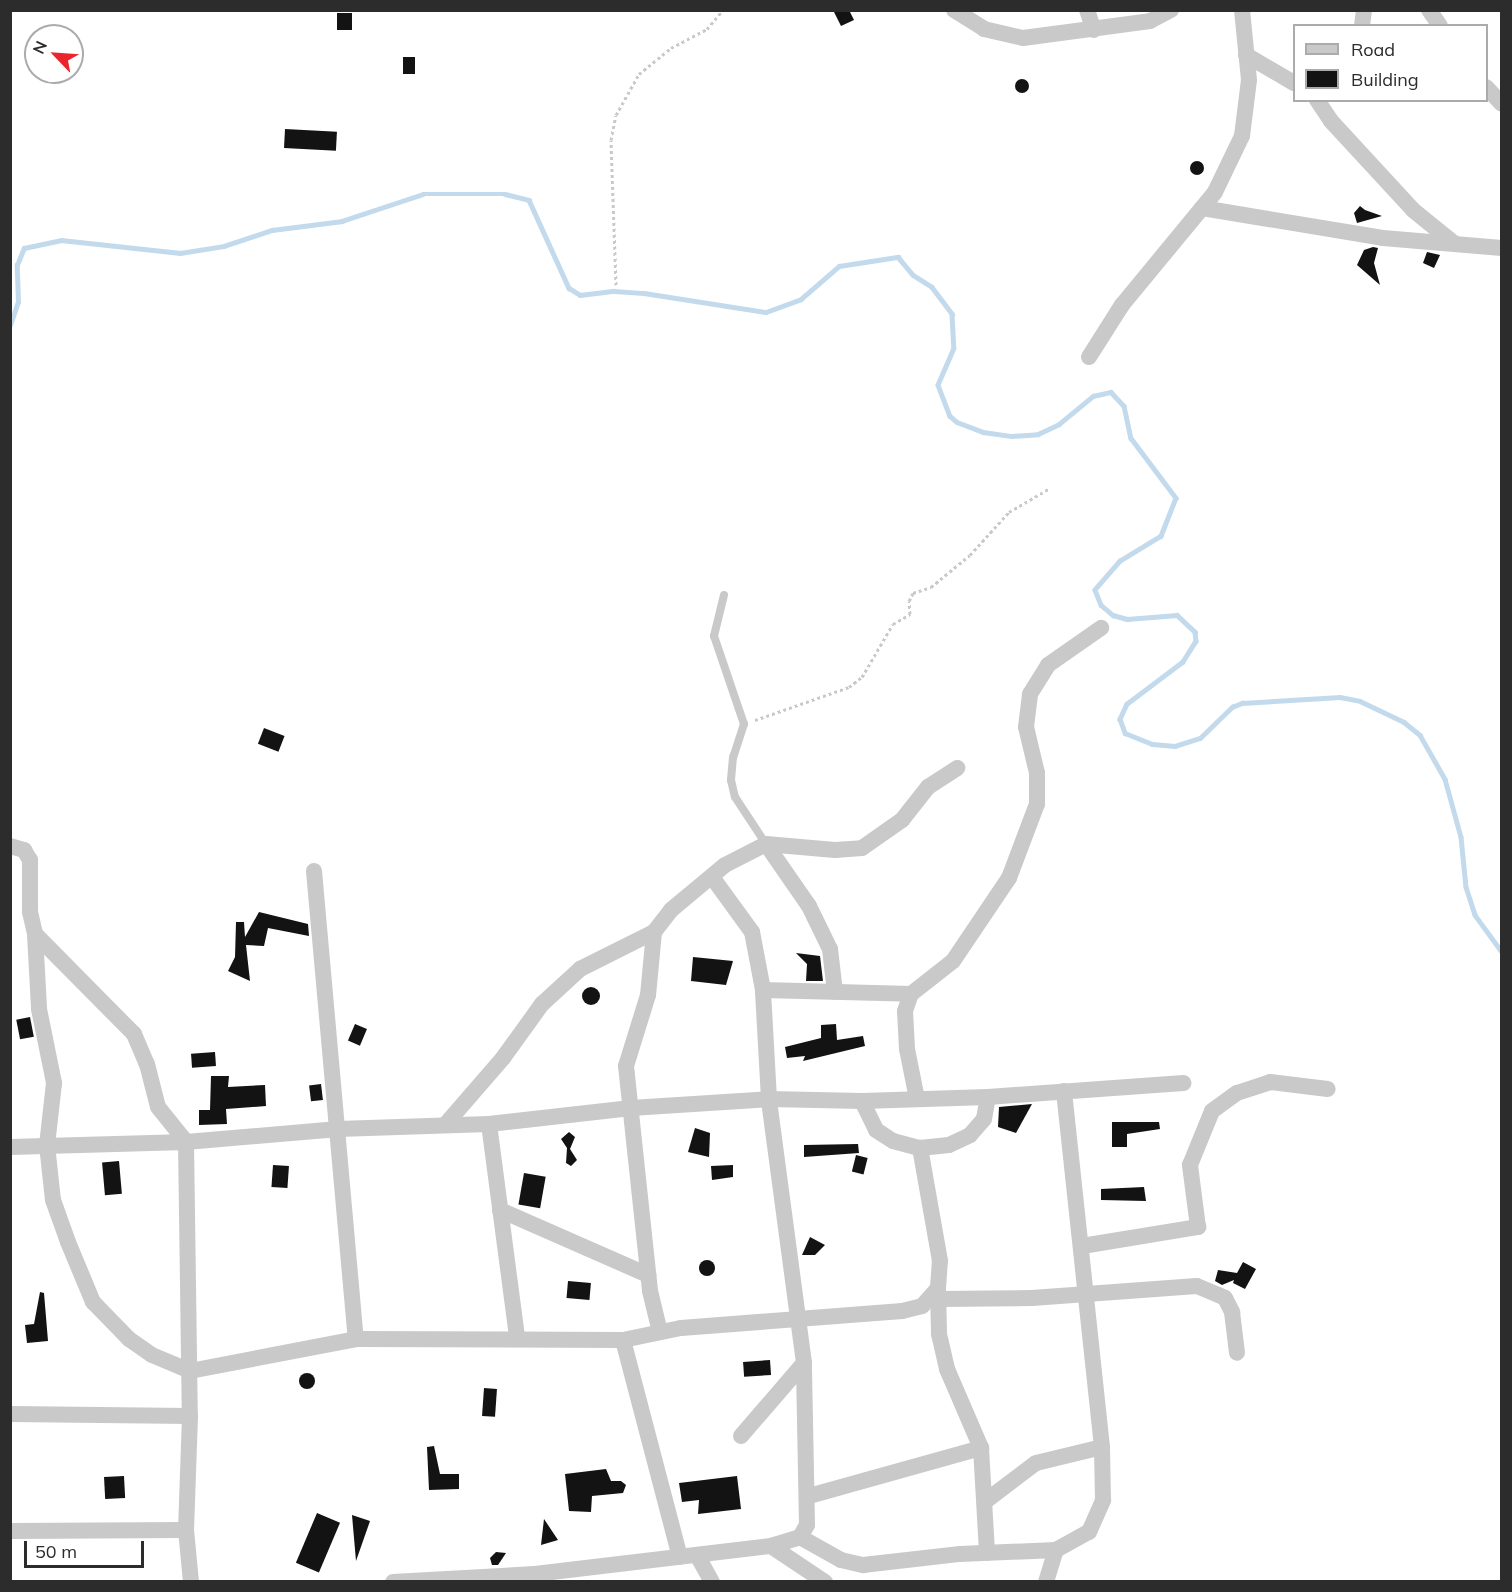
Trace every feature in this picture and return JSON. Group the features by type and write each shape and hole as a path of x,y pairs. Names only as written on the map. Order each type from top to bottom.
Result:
{"street":[{"path":"954,10 984,29 1023,38 1150,21 1171,10"},
{"path":"1087,10 1094,30"},
{"path":"1089,357 1122,305 1215,192 1242,136 1249,80 1242,10"},
{"path":"1429,10 1439,24"},
{"path":"1246,55 1293,82"},
{"path":"1488,89 1502,104"},
{"path":"1318,102 1331,121 1413,210 1455,244"},
{"path":"1202,208 1383,238 1502,248"},
{"path":"917,1099 906,1030 905,1011 911,994 953,961 1010,878 1037,804 1037,773 1026,727 1030,694 1048,665 1101,628"},
{"path":"445,1125 503,1058 542,1004 580,969 654,932 671,910 725,865 766,844 835,850 862,848 902,820 928,787 957,768"},
{"path":"766,844 809,906 830,949 835,992"},
{"path":"10,846 24,850 30,860 30,912 34,934 39,1009 54,1083 47,1145 53,1200 93,1302 129,1339 152,1355 190,1371 356,1339 623,1340 660,1332 800,1317 902,1311 922,1306 938,1294 1088,1294 1197,1286 1214,1290 1225,1298 1232,1312 1237,1353"},
{"path":"314,871 356,1339"},
{"path":"393,1581 535,1575 771,1546 800,1537 807,1525 809,1496 804,1363 800,1317 769,1099 764,990 752,932 712,877"},
{"path":"654,932 648,995 626,1066 648,1275 660,1332"},
{"path":"34,934 134,1034 147,1064 158,1107 186,1142 190,1371 186,1530 190,1581"},
{"path":"764,990 911,994"},
{"path":"1082,1246 1198,1227 1190,1165 1212,1112 1237,1093 1270,1082 1328,1089"},
{"path":"10,1147 186,1142 338,1129 489,1124 631,1107 769,1099 862,1101 988,1097 1184,1083"},
{"path":"800,1537 841,1560 863,1565 987,1552 1056,1550 1089,1532 1103,1500 1102,1448 1088,1294 1064,1091"},
{"path":"862,1101 876,1130 893,1141 920,1148 949,1145 970,1135 984,1119 988,1097"},
{"path":"489,1124 517,1338"},
{"path":"920,1148 940,1261 939,1334 947,1369 981,1448 987,1500 987,1552"},
{"path":"500,1210 648,1275"},
{"path":"623,1340 688,1556 712,1581"},
{"path":"741,1436 804,1363"},
{"path":"10,1414 190,1416"},
{"path":"809,1496 981,1448"},
{"path":"987,1500 1036,1463 1102,1448"},
{"path":"10,1531 186,1530"},
{"path":"771,1546 825,1581"},
{"path":"1046,1581 1056,1550"}],"lane":[{"path":"724,595 714,636 744,724 733,757 730,780 735,797 766,844"}],"path":[{"path":"616,285 611,140 615,115 639,74 670,48 707,29 723,10"},
{"path":"744,724 849,687 862,677 893,624 910,615 909,601 913,593 931,586 970,555 1009,512 1050,488"}],"building":[{"path":"833,10 849,10 854,20 841,26"},
{"path":"337,13 352,13 352,30 337,30"},
{"path":"403,57 415,57 415,74 403,74"},
{"path":"1022,79 1027,81 1029,86 1027,91 1022,93 1017,91 1015,86 1017,81"},
{"path":"285,129 337,132 336,151 284,148"},
{"path":"1197,161 1202,163 1204,168 1202,173 1197,175 1192,173 1190,168 1192,163"},
{"path":"1360,206 1382,216 1357,223 1354,213"},
{"path":"1378,248 1374,263 1380,285 1357,265 1364,250"},
{"path":"1427,252 1440,255 1434,268 1423,263"},
{"path":"264,728 285,736 278,752 258,744"},
{"path":"259,912 308,924 309,936 268,928 264,946 246,945 250,981 228,971 235,957 236,922 244,922 245,937"},
{"path":"796,953 820,956 823,981 806,981 807,964"},
{"path":"693,957 733,961 726,985 691,981"},
{"path":"591,987 597,990 600,996 597,1002 591,1005 585,1002 582,996 585,990"},
{"path":"30,1017 34,1037 20,1039 16,1020"},
{"path":"355,1024 367,1029 360,1046 348,1041"},
{"path":"836,1024 837,1040 863,1036 865,1046 803,1061 805,1056 787,1058 785,1047 821,1038 821,1025"},
{"path":"215,1052 216,1066 192,1068 191,1054"},
{"path":"211,1076 229,1076 228,1087 265,1085 266,1106 226,1109 227,1124 199,1125 199,1110 210,1110"},
{"path":"321,1084 323,1100 311,1101 309,1085"},
{"path":"1032,1104 1016,1133 998,1127 999,1107"},
{"path":"1112,1122 1159,1122 1160,1129 1127,1134 1127,1147 1112,1147"},
{"path":"695,1128 710,1133 709,1157 688,1152"},
{"path":"569,1132 575,1137 570,1149 577,1160 571,1166 566,1163 567,1148 561,1139"},
{"path":"858,1144 859,1153 804,1157 804,1145"},
{"path":"856,1155 868,1158 864,1174 852,1171"},
{"path":"119,1161 122,1194 105,1195 102,1162"},
{"path":"273,1165 289,1166 287,1188 271,1187"},
{"path":"733,1165 733,1177 712,1180 711,1166"},
{"path":"524,1173 546,1177 540,1208 518,1205"},
{"path":"1144,1187 1146,1201 1101,1200 1101,1189"},
{"path":"810,1237 825,1245 815,1255 802,1255"},
{"path":"707,1260 715,1268 707,1276 699,1268"},
{"path":"1243,1262 1256,1269 1245,1289 1233,1283 1234,1280 1222,1285 1215,1281 1218,1270 1237,1273"},
{"path":"568,1281 591,1283 589,1300 567,1298"},
{"path":"40,1292 44,1293 48,1341 27,1343 25,1325 34,1324"},
{"path":"770,1360 771,1375 744,1377 743,1362"},
{"path":"304,1373 310,1373 315,1381 313,1387 304,1389 299,1384 299,1378"},
{"path":"484,1388 497,1389 495,1417 482,1416"},
{"path":"434,1446 440,1474 459,1474 459,1489 429,1490 427,1447"},
{"path":"606,1469 611,1481 621,1481 626,1485 623,1493 592,1496 591,1512 569,1511 565,1474"},
{"path":"124,1476 125,1498 105,1499 104,1477"},
{"path":"737,1476 741,1509 698,1514 699,1500 682,1502 679,1483"},
{"path":"317,1513 340,1523 319,1572 296,1563"},
{"path":"352,1515 370,1521 356,1561"},
{"path":"544,1519 558,1540 541,1545"},
{"path":"496,1552 506,1553 498,1565 492,1565 490,1558"}],"waterway":[{"path":"10,325 18,302 17,265 24,248 61,240 180,253 224,246 272,230 342,221 423,194 505,194 529,200 569,288 580,295 614,291 644,293 766,312 801,299 839,266 898,257 913,275 932,287 952,314 954,348 938,385 950,416 957,422 983,432 1012,436 1038,434 1059,424 1093,396 1111,392 1124,406 1131,438 1176,498 1161,536 1120,561 1095,590 1101,605 1113,615 1127,619 1177,615 1195,632 1196,641 1183,662 1127,704 1120,719 1125,733 1152,744 1175,746 1200,738 1232,707 1242,703 1340,697 1360,701 1404,722 1420,735 1445,779 1461,837 1466,887 1475,915 1502,952"}]}
